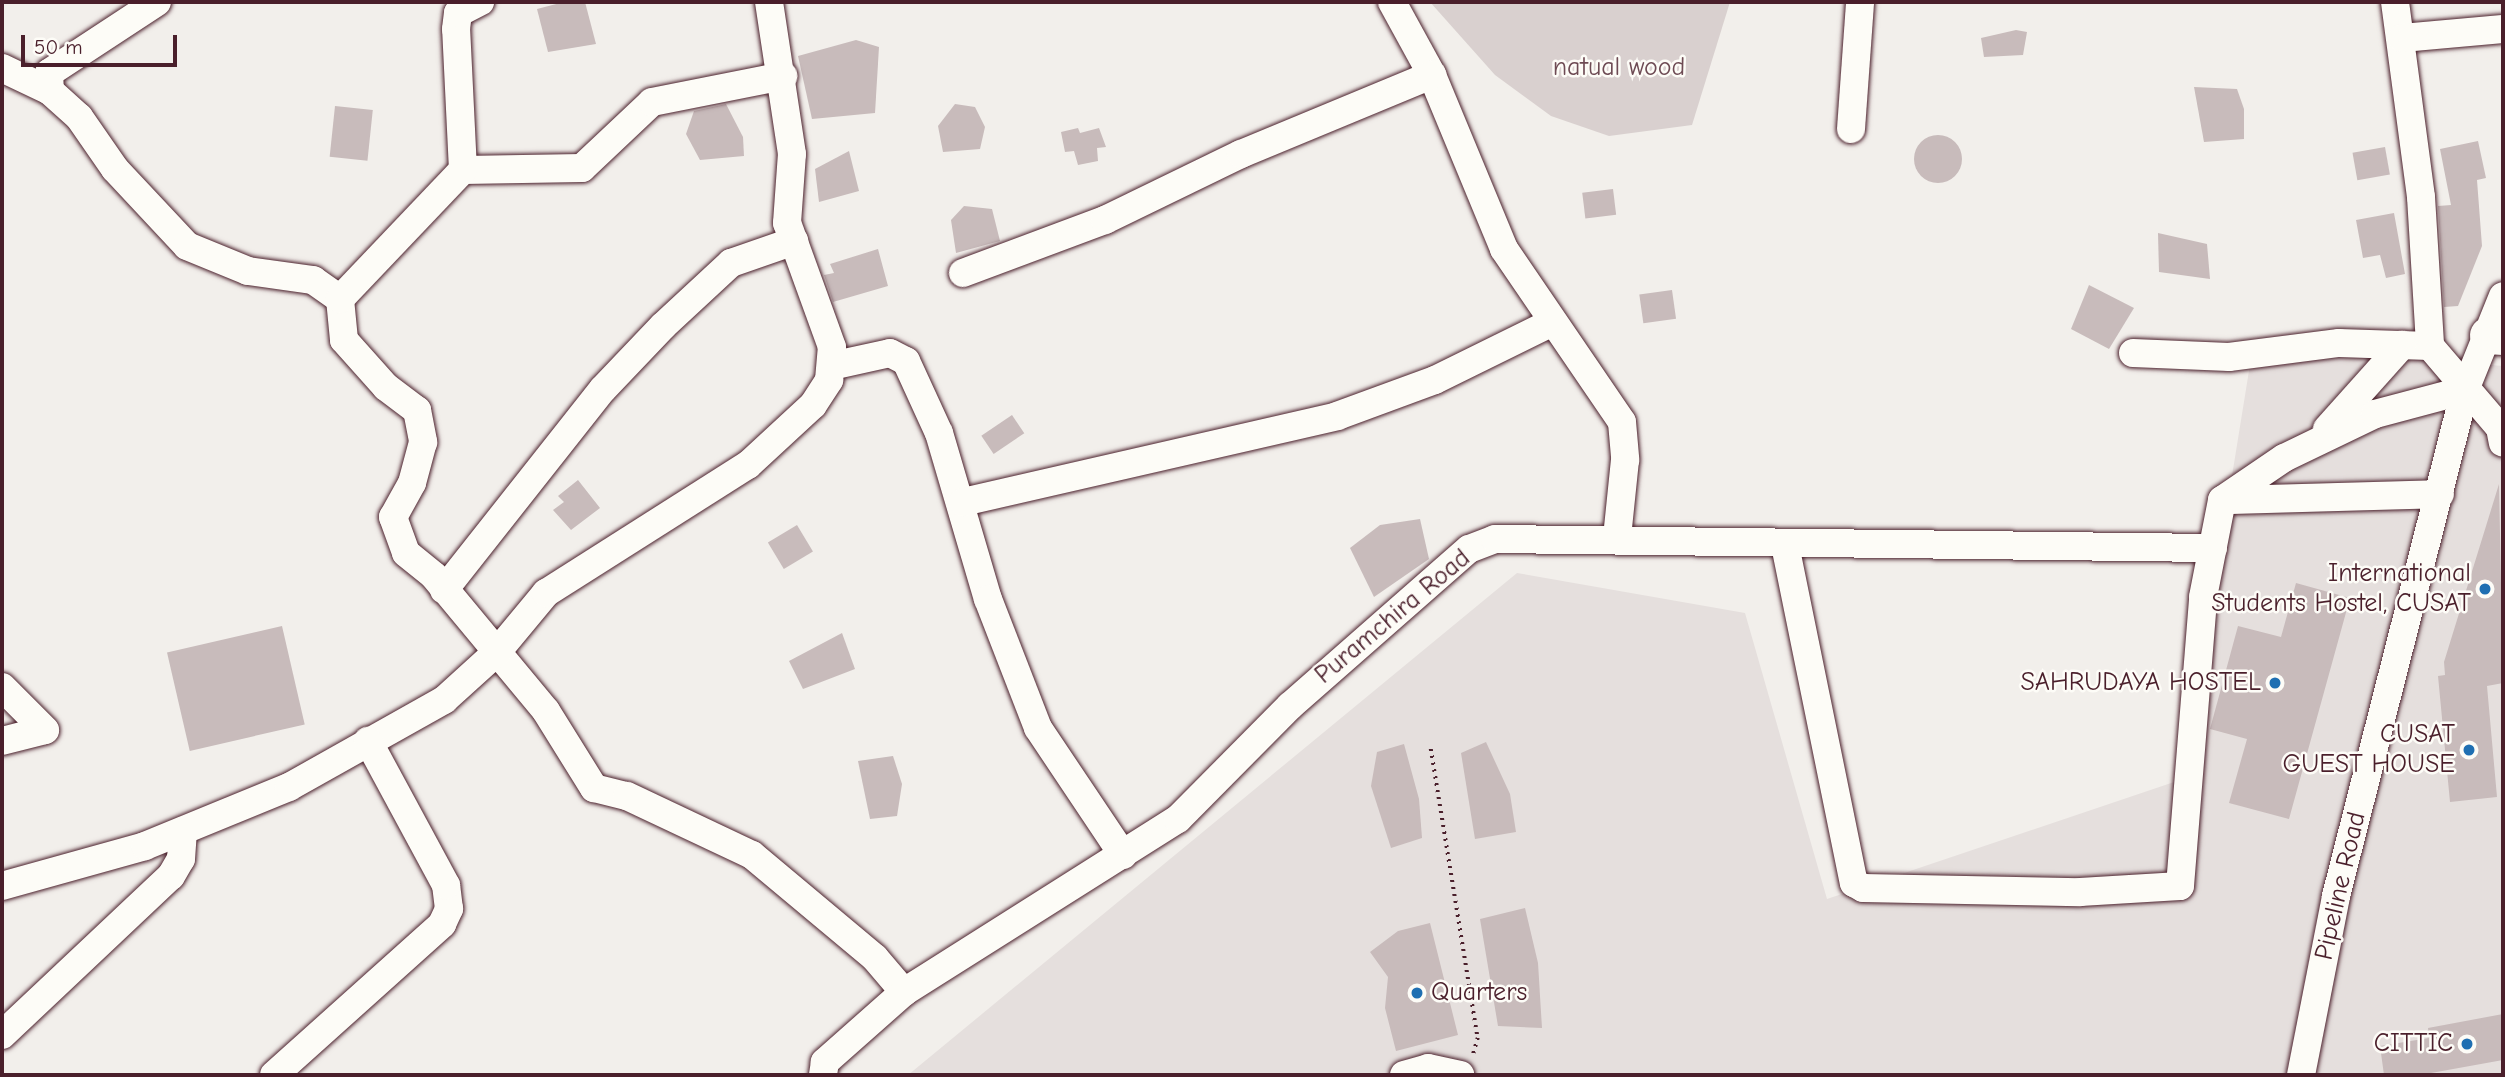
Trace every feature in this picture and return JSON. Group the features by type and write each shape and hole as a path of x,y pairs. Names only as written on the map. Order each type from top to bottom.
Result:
{"street":[{"path":"50,91 50,73 157,2"},
{"path":"463,170 456,29 458,13 480,2"},
{"path":"2,886 183,831 289,788 444,700 497,652 546,593 748,465 813,405 829,380 832,347 787,223 792,154 783,76 769,2"},
{"path":"1392,2 1432,75 1504,249 1551,323 1622,422 1625,460 1616,538"},
{"path":"1851,129 1860,2"},
{"path":"2395,2 2402,38 2430,346 2500,428 2503,443"},
{"path":"2402,38 2503,29"},
{"path":"2,68 50,91 79,117 115,169 187,246 248,271 313,280 340,299"},
{"path":"963,273 1105,220 1241,154 1432,75"},
{"path":"783,76 652,102 582,168 463,170 340,299 344,340 386,387 417,410 423,442 412,483 393,517 406,553 444,590 546,711 594,788 627,796 752,855 875,958 904,992"},
{"path":"444,590 603,389 663,326 731,262 794,241"},
{"name":"Pipeline Road","path":"2301,1075 2336,896 2465,390 2496,336 2503,296"},
{"path":"963,502 1337,416 1435,380 1551,323"},
{"path":"2133,353 2229,357 2339,343 2430,346"},
{"path":"2315,442 2402,345"},
{"path":"831,366 890,354 906,361 963,502 988,599 1038,728 1123,855"},
{"path":"1785,545 1854,883 1863,888 2080,892 2180,886 2203,597 2222,500 2315,442 2375,414 2465,390"},
{"path":"2222,500 2278,494 2440,494"},
{"name":"Puramchira Road","path":"822,1075 825,1062 904,992 1178,819 1290,706 1469,550 1495,539 1616,538 1785,545 2027,544 2213,548"},
{"path":"2,687 45,730 2,741"},
{"path":"274,1075 442,924 449,909 446,885 368,741"},
{"path":"2,1035 170,876 181,859 183,831"},
{"path":"1405,1075 1428,1068 1466,1069"}],"path":[{"path":"1432,749 1478,1038 1466,1069"}],"shaded area":[{"path":"2253,346 2503,366 2503,1075 908,1075 1517,573 1745,613 1827,899 2183,779"}],"green space":[{"name":"natual wood","path":"1430,2 1730,2 1692,125 1609,136 1551,116 1495,75"}],"building":[{"path":"564,2 585,2 596,44 548,52 537,9"},
{"path":"2016,30 2027,32 2023,55 1984,57 1981,38"},
{"path":"856,40 879,47 875,113 812,119 798,56"},
{"path":"2194,87 2237,89 2244,109 2244,139 2204,142"},
{"path":"726,104 743,137 744,156 700,160 686,134 694,111"},
{"path":"955,104 975,107 985,127 980,149 943,152 938,126"},
{"path":"335,106 373,110 367,161 330,157"},
{"path":"1078,128 1080,133 1099,128 1106,147 1097,148 1098,161 1078,165 1074,151 1065,152 1061,132"},
{"path":"1938,135 1955,142 1962,159 1955,176 1938,183 1921,176 1914,159 1921,142"},
{"path":"2478,141 2486,178 2477,180 2482,246 2458,306 2444,307 2438,206 2451,205 2440,149"},
{"path":"2385,147 2390,175 2357,180 2353,153"},
{"path":"849,151 859,191 819,202 815,169"},
{"path":"1613,189 1616,215 1585,219 1582,193"},
{"path":"964,206 992,209 1000,241 956,253 951,220"},
{"path":"2394,213 2405,274 2386,278 2380,255 2363,258 2356,220"},
{"path":"2158,233 2207,244 2210,279 2159,272"},
{"path":"878,249 888,286 833,302 824,275 834,273 830,264"},
{"path":"2089,285 2134,308 2109,349 2071,329"},
{"path":"1672,290 1676,319 1643,323 1639,295"},
{"path":"1012,415 1024,433 994,454 981,436"},
{"path":"578,480 600,508 571,530 553,510 564,502 558,496"},
{"path":"2499,484 2503,683 2487,686 2497,797 2450,802 2438,676 2445,675 2444,662"},
{"path":"1420,519 1429,559 1374,597 1350,548 1380,525"},
{"path":"797,525 813,552 784,569 768,543"},
{"name":"SAHRUDAYA HOSTEL","path":"2296,583 2350,598 2289,819 2229,803 2247,739 2210,729 2238,626 2281,637"},
{"path":"282,626 305,724 190,751 167,653"},
{"path":"842,633 855,669 803,689 789,661"},
{"path":"1486,742 1510,794 1516,832 1475,839 1461,753"},
{"path":"1404,744 1419,799 1422,838 1391,848 1371,786 1377,752"},
{"path":"893,756 902,784 897,816 870,819 858,761"},
{"name":"Quarters","path":"1525,908 1538,963 1542,1028 1498,1026 1480,919"},
{"name":"Quarters","path":"1430,923 1458,1035 1396,1051 1385,1008 1388,977 1370,952 1398,931"},
{"name":"CITTIC","path":"2503,1014 2503,1060 2420,1075 2384,1075 2380,1046 2429,1038 2428,1028"}],"place":[{"name":"International Students Hostel, CUSAT","path":"2485,589"},
{"name":"SAHRUDAYA HOSTEL","path":"2275,683"},
{"name":"CUSAT GUEST HOUSE","path":"2469,750"},
{"name":"Quarters","path":"1417,993"},
{"name":"CITTIC","path":"2467,1044"}]}
